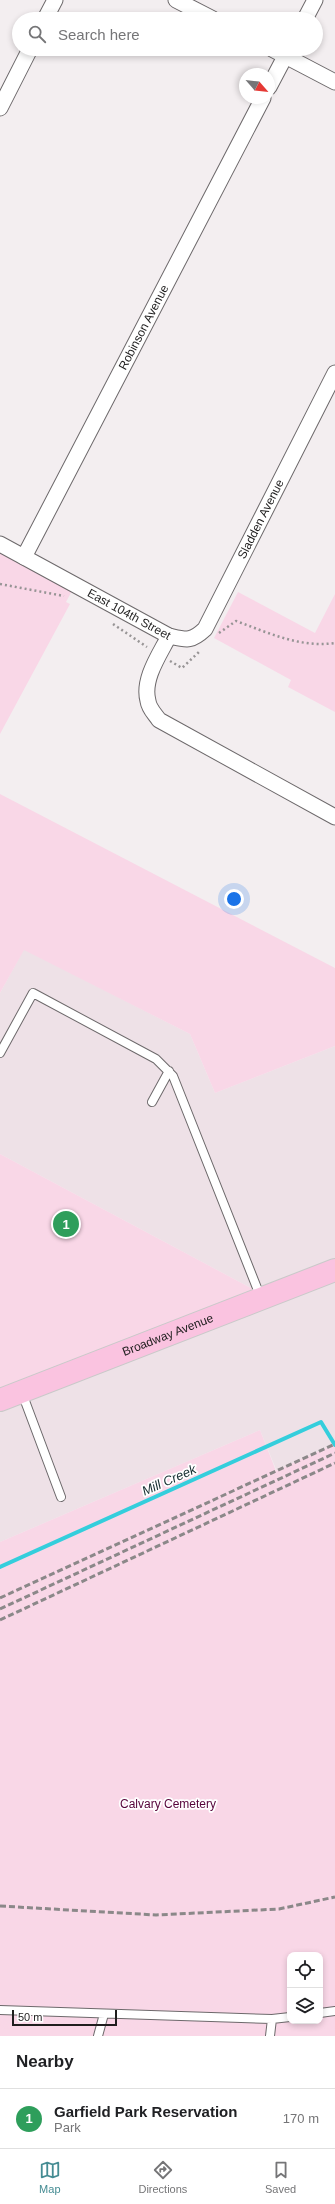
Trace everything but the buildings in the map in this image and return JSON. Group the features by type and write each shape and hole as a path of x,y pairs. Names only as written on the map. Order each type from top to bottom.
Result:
{"main road":[{"name":"Broadway Avenue","path":"0,1400 335,1270"}],"street":[{"path":"49,12 55,0"},
{"path":"176,0 199,12"},
{"path":"309,12 315,0"},
{"path":"0,108 26,56"},
{"path":"275,70 280,56"},
{"path":"291,56 335,82"},
{"name":"Robinson Avenue","path":"24,557 260,104"},
{"name":"Sladden Avenue","path":"169,636 186,640 195,638 205,629 330,396 335,373"},
{"name":"East 104th Street","path":"0,544 169,636 151,673 148,686 147,700 150,708 159,720 335,818"}],"lane":[{"path":"0,1053 33,992 156,1059 169,1071 173,1076 261,1298"},
{"path":"152,1102 169,1071"},
{"path":"22,1392 61,1497"},
{"path":"0,2010 272,2019 287,2017"},
{"path":"323,2013 335,2011"},
{"path":"98,2036 104,2014"},
{"path":"270,2036 272,2019"}],"path":[{"path":"0,584 66,596"},
{"path":"109,621 149,649"},
{"path":"213,638 236,621 295,642 323,645 335,643"},
{"path":"169,661 182,668 202,648"}],"shaded area":[{"path":"24,949 190,1034 215,1093 335,1046 335,1453 280,1479 260,1430 0,1542 0,1400 264,1295 0,1154 0,993"}],"green space":[{"path":"0,544 75,585 66,602 70,604 0,734"},
{"path":"238,592 315,633 335,594 335,712 288,687 291,680 214,638"},
{"path":"0,794 335,968 335,1046 215,1093 190,1034 24,950 0,993"},
{"path":"0,1154 264,1295 0,1400"},
{"name":"Calvary Cemetery","path":"260,1430 276,1471 335,1444 335,2036 0,2036 0,1542"}],"waterway":[{"name":"Mill Creek","path":"0,1567 321,1422 335,1445"}],"railway":[{"path":"0,1598 335,1444"},
{"path":"0,1609 335,1453"},
{"path":"0,1620 335,1463"},
{"path":"0,1906 156,1915 279,1909 335,1897"}],"place":[{"name":"Garfield Park Reservation","path":"66,1224"}]}
